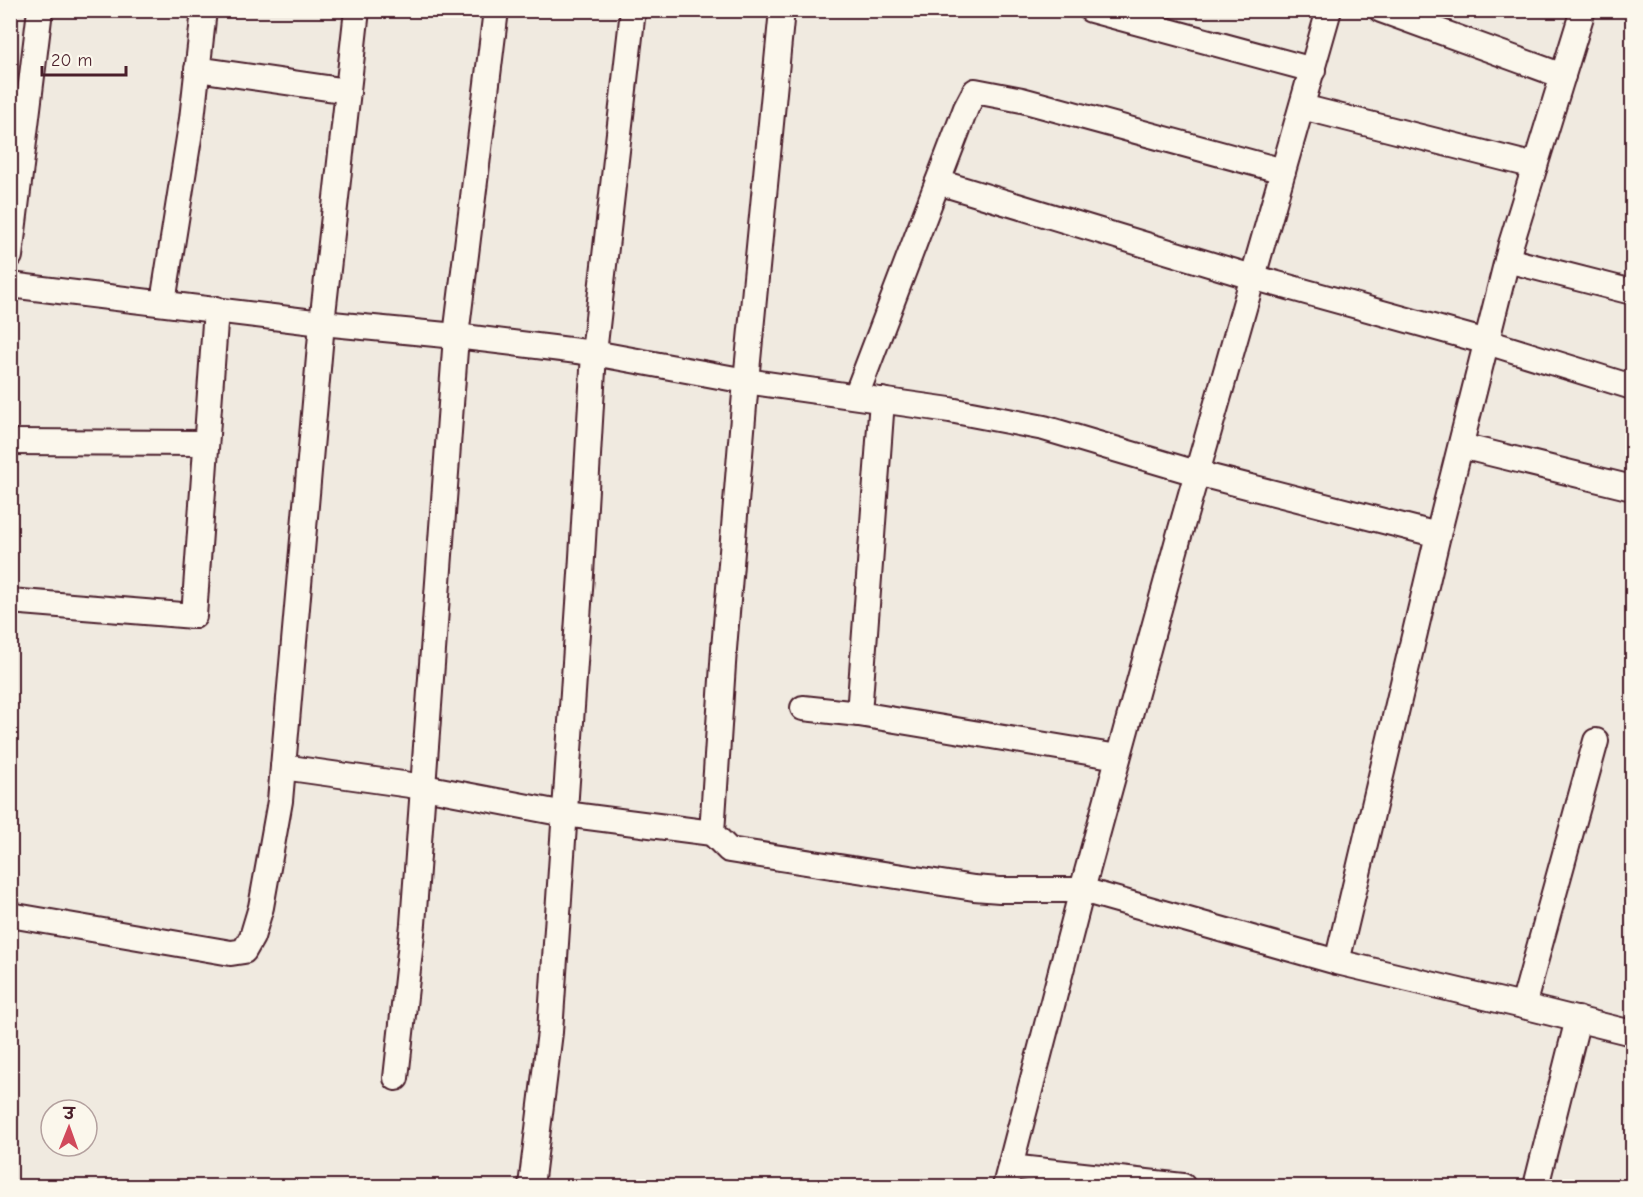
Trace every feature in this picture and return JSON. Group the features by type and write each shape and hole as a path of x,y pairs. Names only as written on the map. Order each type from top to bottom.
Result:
{"street":[{"path":"10,256 40,10"},
{"path":"163,302 192,119 204,10"},
{"path":"10,915 231,953 244,951 252,937 261,907 280,801 322,323 357,10"},
{"path":"396,1078 413,924 456,336 496,10"},
{"path":"531,1186 550,1032 594,353 633,10"},
{"path":"712,833 724,649 746,381 782,10"},
{"path":"1091,10 1312,70"},
{"path":"1183,1186 1007,1177 1082,890 1196,472 1329,10"},
{"path":"1381,10 1563,76"},
{"path":"1336,962 1438,535 1507,260 1583,10"},
{"path":"197,69 348,91"},
{"path":"856,396 966,108 975,91 1022,100 1283,171"},
{"path":"1302,107 1535,166"},
{"path":"938,182 1252,277 1487,342 1632,387"},
{"path":"1507,260 1632,292"},
{"path":"10,285 594,353 746,381 950,410 1044,428 1196,472 1438,535"},
{"path":"10,601 194,616 216,309"},
{"path":"859,714 882,400"},
{"path":"10,442 206,443"},
{"path":"1461,446 1632,488"},
{"path":"803,708 859,714 1118,757"},
{"path":"1523,1006 1596,741"},
{"path":"283,767 424,787 565,814 712,833 729,850 752,855 974,888 1082,890 1336,962 1632,1033"},
{"path":"1536,1186 1578,1019"}]}
